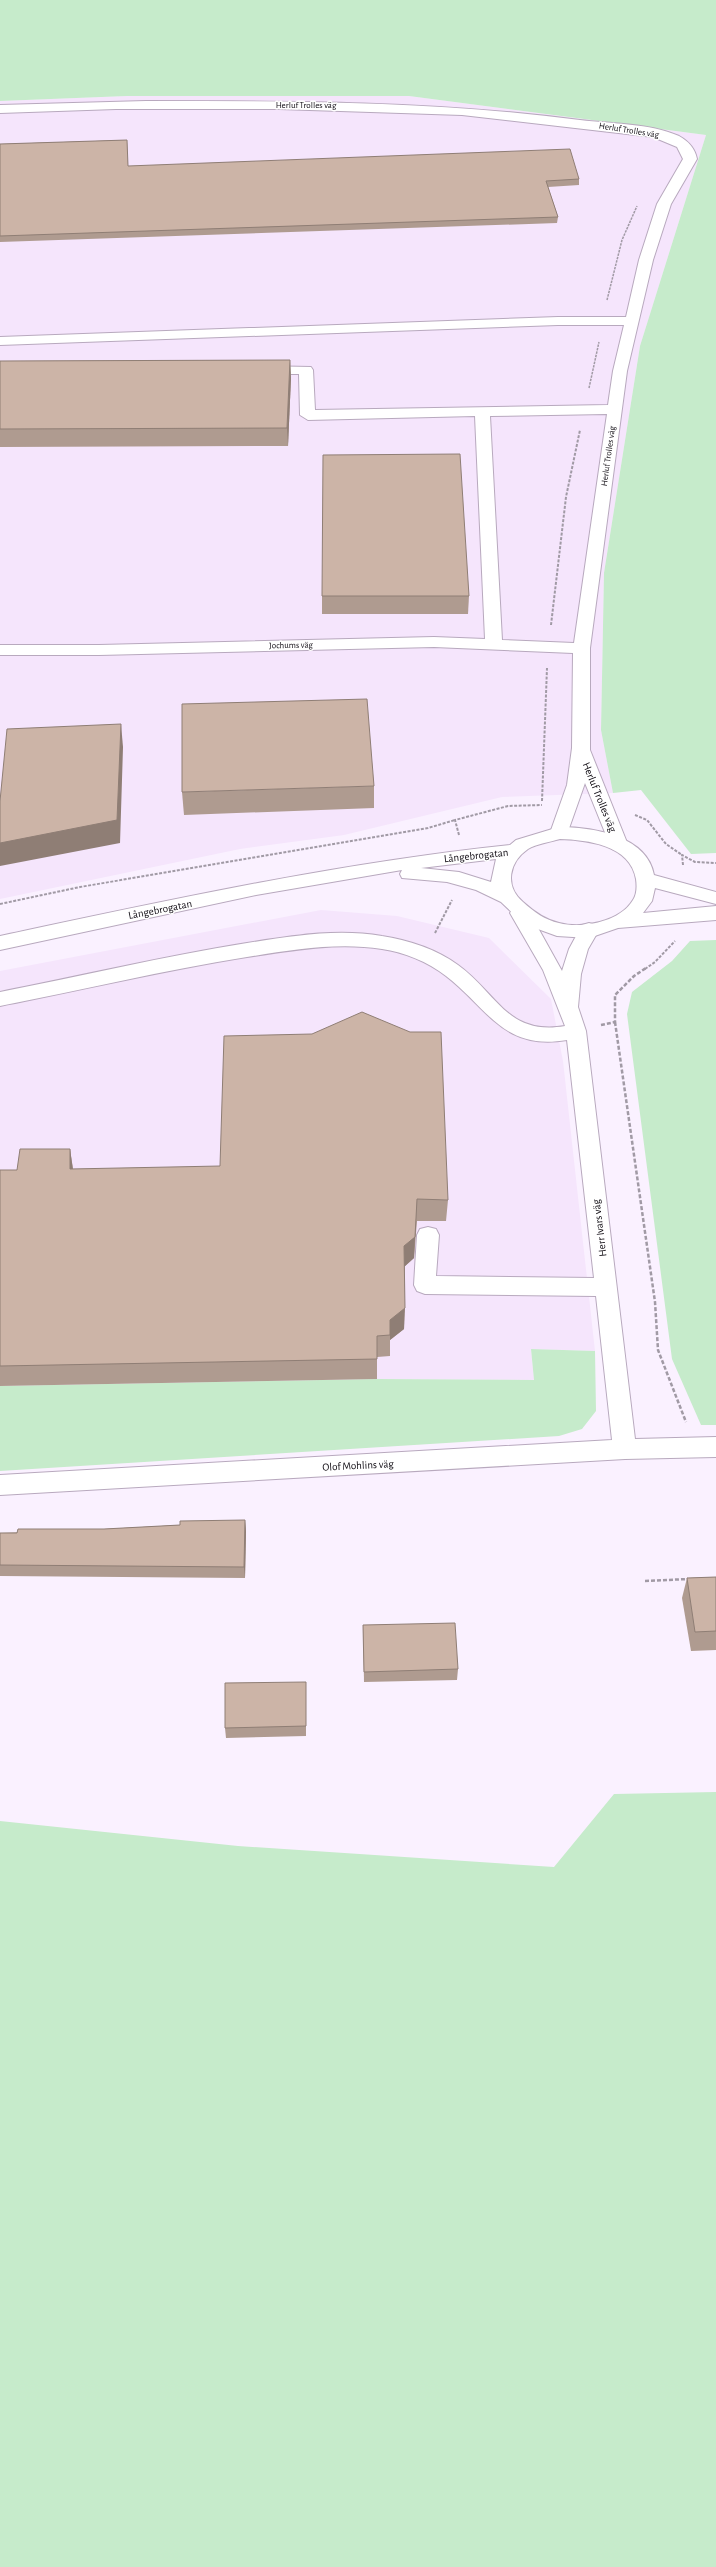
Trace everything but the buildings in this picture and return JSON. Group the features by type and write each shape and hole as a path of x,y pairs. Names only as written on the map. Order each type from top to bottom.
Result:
{"street":[{"name":"Herluf Trolles väg","path":"0,108 110,105 408,107 559,120 664,136 681,143 688,151 690,159 664,204 646,260 632,320 615,409 582,648 581,748 576,785 559,833"},
{"path":"0,341 632,320"},
{"path":"243,370 306,370 308,415 615,409"},
{"path":"482,412 494,643"},
{"name":"Jochums väg","path":"0,650 99,650 434,642 494,643 582,648"},
{"name":"Herluf Trolles väg","path":"581,748 618,845"},
{"path":"618,922 631,914 641,903 646,892 646,879 637,860 618,845 595,836 559,833 534,839 514,851 505,861 501,873 501,885 506,897 520,913 552,928 589,930 618,922 716,913"},
{"name":"Långebrogatan","path":"0,943 320,878 464,855 514,851"},
{"name":"Långebrogatan","path":"320,878 410,874 462,877 486,885 506,897"},
{"path":"646,879 716,898"},
{"name":"Herr Ivars väg","path":"520,913 546,954 570,1007 576,1031 625,1449"},
{"name":"Herr Ivars väg","path":"570,1007 572,965 578,948 589,930"},
{"path":"0,999 87,979 230,952 299,942 355,939 382,942 396,946 427,957 452,970 509,1024 522,1030 537,1035 576,1031"},
{"path":"428,1235 425,1285 606,1287"},
{"name":"Olof Mohlins väg","path":"0,1486 625,1449 706,1447"}],"path":[{"path":"542,805 548,646 566,497 614,267 629,222 639,201"},
{"path":"0,904 80,887 428,828 455,820"},
{"path":"614,1022 655,1302 658,1350 706,1447"},
{"path":"645,1581 692,1578"}],"shaded area":[{"path":"127,96 409,96 706,135 640,346 604,573 601,730 613,793 502,797 344,835 240,849 0,899 0,101"},
{"path":"321,910 397,916 489,938 551,999 563,1061 595,1351 531,1349 534,1380 377,1379 0,1386 0,971"}],"green space":[{"path":"0,0 716,0 716,853 691,854 641,790 613,793 601,730 604,573 640,346 706,135 409,96 127,96 0,101"},
{"path":"716,940 716,1425 701,1425 672,1359 627,1014 632,992 672,961 690,941"},
{"path":"531,1349 595,1351 596,1411 582,1429 559,1436 0,1471 0,1386 377,1379 534,1380"},
{"path":"716,1792 716,2567 0,2567 0,1821 238,1846 554,1867 614,1794"}]}
